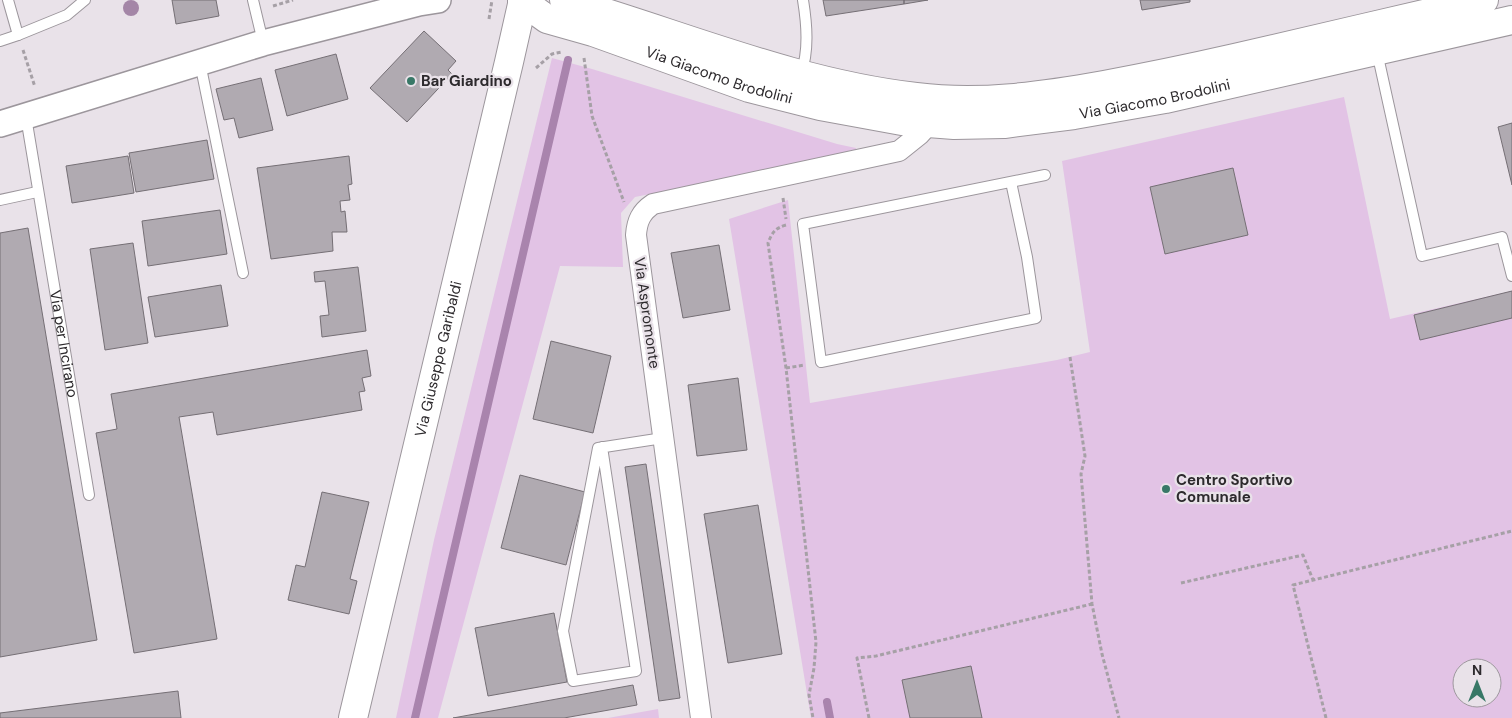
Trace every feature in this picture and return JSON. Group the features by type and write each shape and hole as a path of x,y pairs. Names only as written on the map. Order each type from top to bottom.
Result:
{"main road":[{"name":"Via Giacomo Brodolini","path":"523,0 547,19 593,32 749,88 855,113 929,124 954,125 1004,124 1074,115 1165,99 1371,46 1512,20"},
{"name":"Via Giuseppe Garibaldi","path":"353,718 523,0"},
{"name":"Via Giacomo Brodolini","path":"564,0 801,75 888,94 962,101 1016,99 1090,88 1316,45 1484,0"},
{"name":"Via Giacomo Brodolini","path":"929,124 979,112 1053,105 1090,88"}],"street":[{"path":"0,124 200,62 419,3 438,0"},
{"name":"Via Aspromonte","path":"701,718 636,235 637,224 646,208 653,204 899,151 929,124"}],"lane":[{"path":"8,0 18,35"},
{"path":"0,41 67,16 85,0"},
{"path":"253,0 264,44"},
{"name":"Via Giacomo Brodolini","path":"801,75 804,65 808,26 803,0"},
{"path":"1371,46 1422,256 1502,236 1512,276"},
{"path":"200,62 243,273"},
{"name":"Via per Incirano","path":"26,116 37,192 89,495"},
{"path":"1011,182 1036,318 821,362 803,224 1045,175"},
{"path":"0,200 37,192"},
{"path":"602,447 636,671 573,681 563,631 598,448 602,447 663,438"}],"path":[{"path":"18,35 37,94"},
{"path":"586,54 584,59 592,116 636,235"},
{"path":"803,224 786,225 777,228 768,243 786,368 816,642 809,695 813,718"},
{"path":"1070,357 1085,456 1081,474 1092,604 1102,654 1119,718"},
{"path":"1326,718 1293,585 1512,531"},
{"path":"1182,583 1303,555 1312,580"},
{"path":"869,718 857,658 876,656 1092,604"}],"shaded area":[{"path":"552,58 837,144 856,148 855,153 635,197 621,213 623,267 560,266 438,718 396,718 434,540"},
{"name":"Centro Sportivo Comunale","path":"1344,97 1390,319 1512,291 1512,718 811,718 729,219 788,200 810,403 1057,360 1090,352 1062,161"},
{"path":"658,709 659,718 608,718"}],"building":[{"path":"172,0 216,0 219,16 176,24"},
{"path":"823,0 904,0 904,4 826,16"},
{"path":"904,0 928,0 904,4"},
{"path":"1140,0 1190,0 1190,2 1142,10"},
{"name":"Bar Giardino","path":"424,31 456,61 448,70 452,74 407,122 370,88"},
{"path":"336,54 348,99 287,116 275,70"},
{"path":"261,78 273,130 239,138 234,118 224,120 216,89"},
{"path":"1512,123 1512,185 1498,127"},
{"path":"207,140 214,179 136,192 129,153"},
{"path":"128,156 134,193 72,203 66,166"},
{"path":"349,156 352,184 348,185 350,200 340,201 341,212 345,211 347,232 332,232 333,251 271,259 257,168"},
{"path":"1233,168 1248,235 1165,254 1150,187"},
{"path":"220,210 227,254 148,266 142,221"},
{"path":"28,228 97,640 0,657 0,233"},
{"path":"133,243 148,343 105,350 90,249"},
{"path":"719,245 730,310 683,318 671,253"},
{"path":"358,267 366,331 322,337 320,316 329,315 325,281 315,282 314,272"},
{"path":"221,285 228,326 155,337 148,297"},
{"path":"1512,291 1512,318 1420,340 1414,315"},
{"path":"551,341 611,356 593,433 533,419"},
{"path":"367,350 371,376 362,378 365,391 359,392 362,410 217,435 213,412 179,417 217,639 134,653 96,433 117,429 111,394"},
{"path":"738,378 747,450 697,456 688,385"},
{"path":"646,464 680,698 659,701 625,467"},
{"path":"520,475 585,492 566,565 501,548"},
{"path":"322,492 369,502 350,579 357,581 349,614 288,600 296,565 305,567"},
{"path":"758,505 782,654 728,663 704,514"},
{"path":"554,613 567,682 488,696 475,628"},
{"path":"971,666 982,718 910,718 902,680"},
{"path":"633,685 637,705 564,718 453,718"},
{"path":"178,691 181,718 0,718 0,713"}],"waterway":[{"path":"415,718 568,60"},
{"path":"827,702 830,718"}],"place":[{"name":"Bar Giardino","path":"411,81"},
{"name":"Centro Sportivo Comunale","path":"1166,489"}]}
